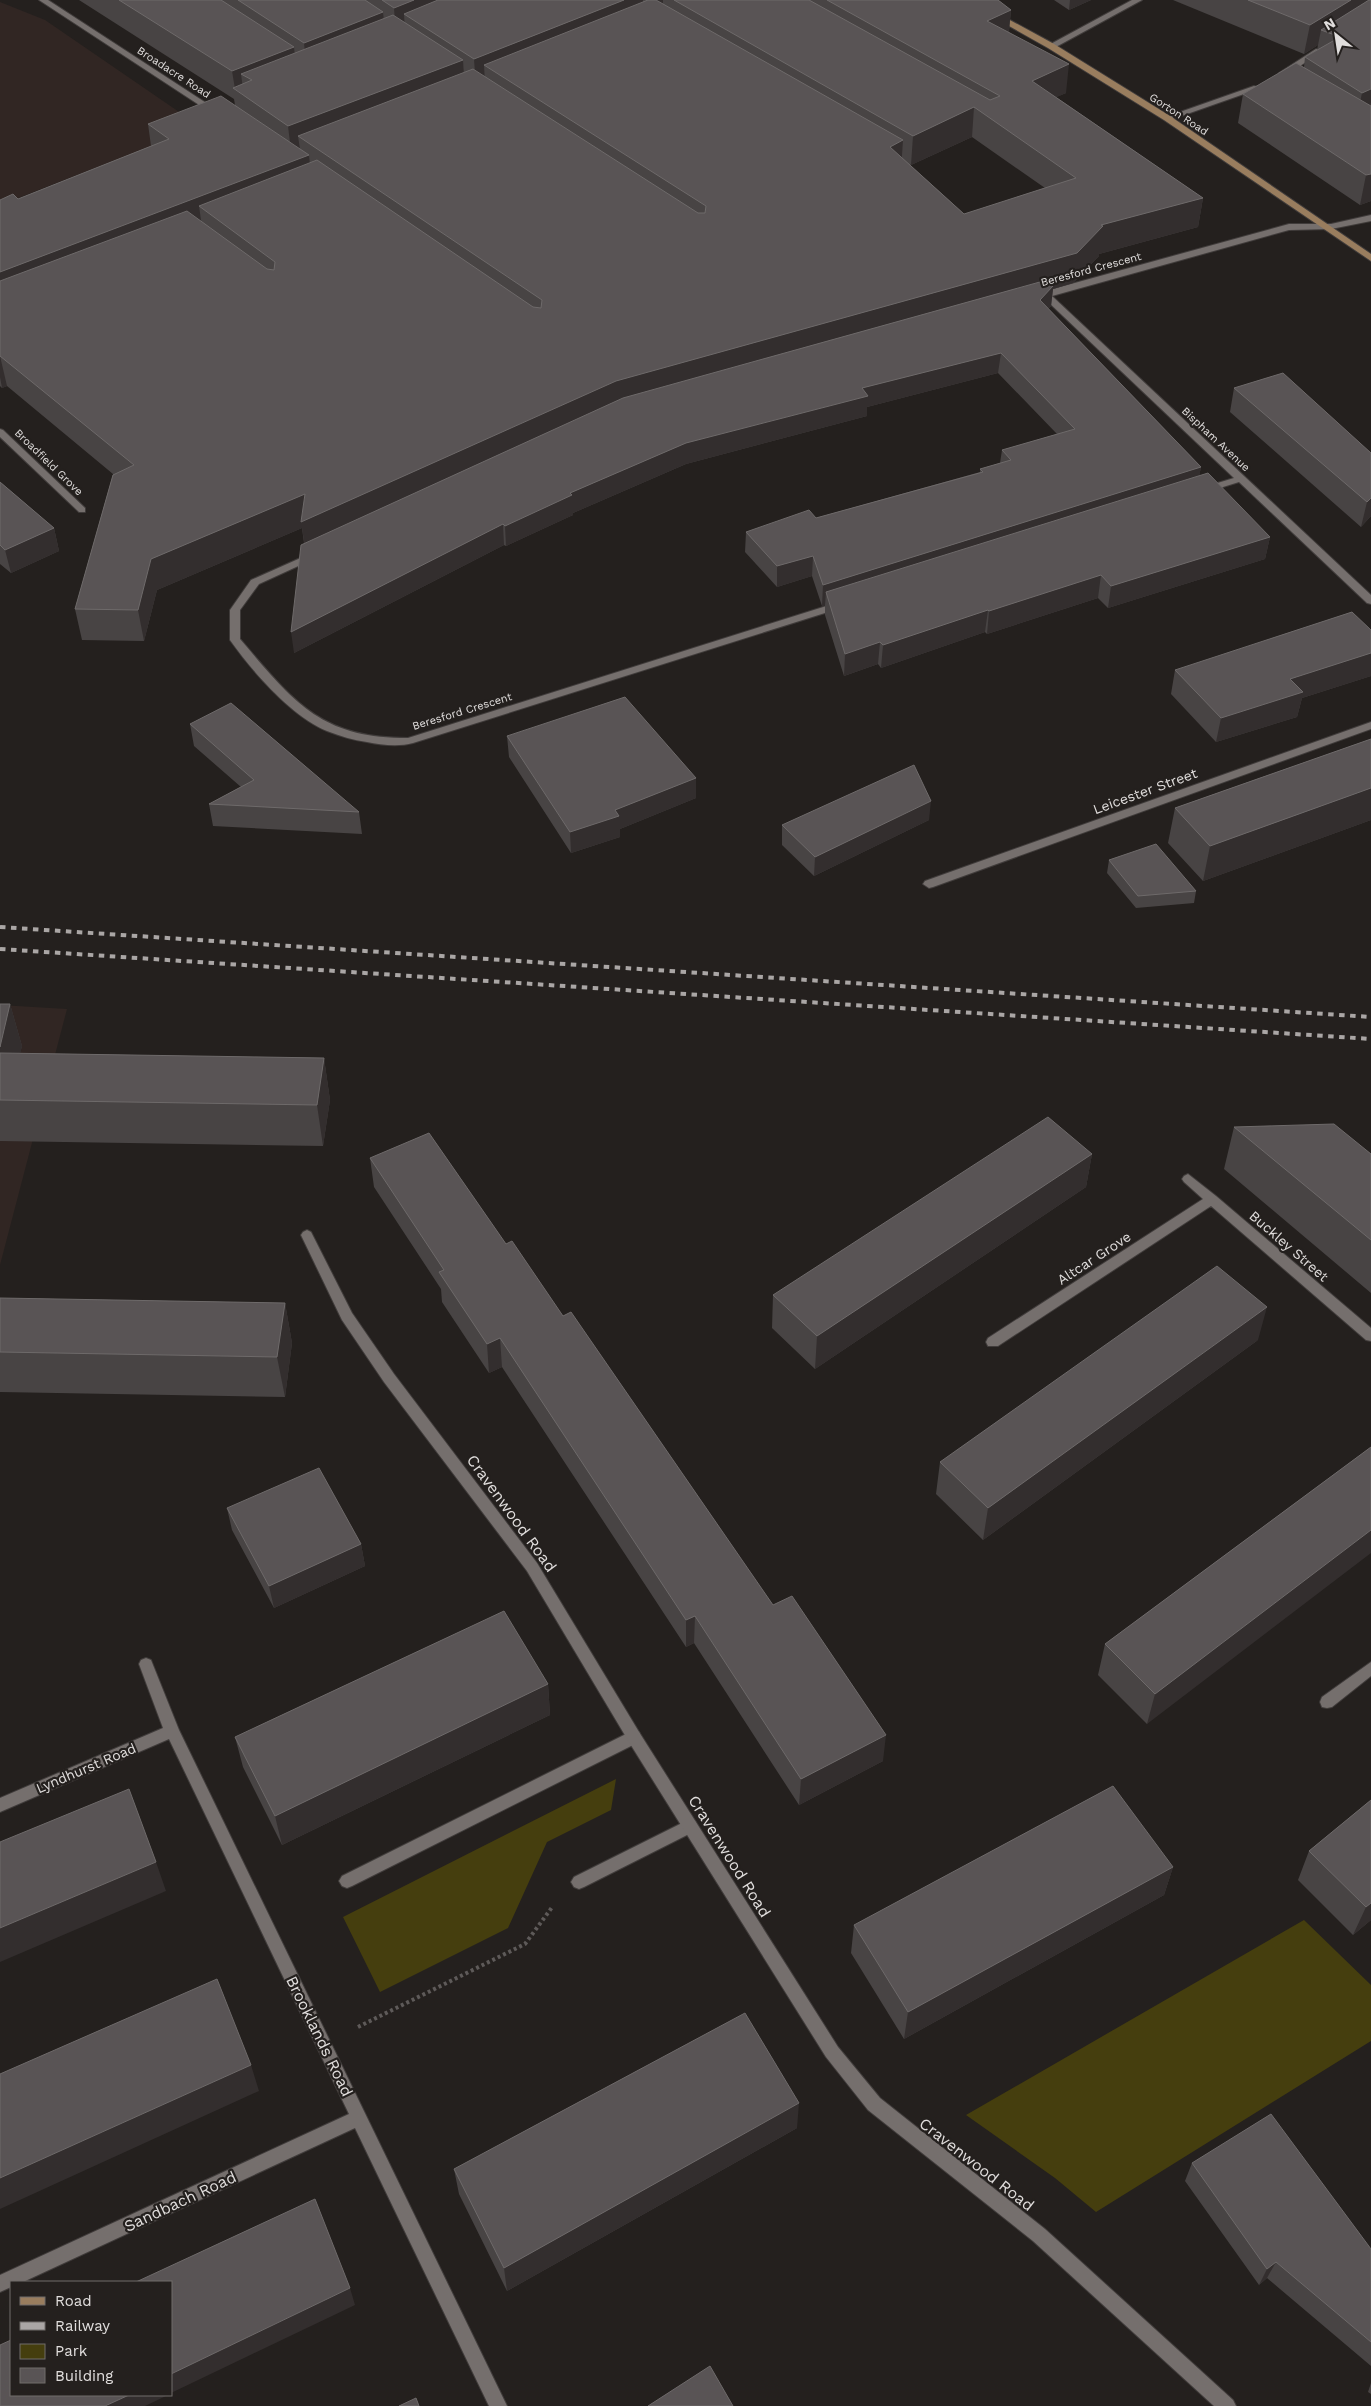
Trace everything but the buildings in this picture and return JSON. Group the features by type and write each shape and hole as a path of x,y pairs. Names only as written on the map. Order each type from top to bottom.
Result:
{"main road":[{"name":"Gorton Road","path":"967,0 1052,46 1167,118 1371,258"}],"street":[{"name":"Broadacre Road","path":"43,0 222,113"},
{"path":"1052,46 1138,0"},
{"path":"1284,82 1276,77 1323,48"},
{"path":"1167,118 1262,86"},
{"name":"Beresford Crescent","path":"1026,300 1289,227 1328,228 1350,226 1371,218"},
{"name":"Bispham Avenue","path":"1045,294 1371,601"},
{"name":"Broadfield Grove","path":"0,432 82,510"},
{"path":"1192,494 1240,479"},
{"name":"Beresford Crescent","path":"326,550 255,582 235,610 235,640 264,674 300,710 328,728 352,736 379,741 410,741 853,601"},
{"name":"Leicester Street","path":"929,884 1371,725"},
{"name":"Buckley Street","path":"1188,1179 1371,1336"},
{"name":"Altcar Grove","path":"993,1342 1212,1199"},
{"name":"Cravenwood Road","path":"307,1235 347,1316 389,1378 532,1567 634,1737 832,2052 874,2104 1039,2235 1227,2406"},
{"name":"Brooklands Road","path":"146,1664 172,1731 498,2406"},
{"path":"1327,1702 1371,1668"},
{"name":"Lyndhurst Road","path":"0,1805 172,1731"},
{"path":"347,1881 634,1737"},
{"path":"579,1882 690,1826"},
{"name":"Sandbach Road","path":"0,2284 360,2118"}],"path":[{"path":"324,2044 525,1944 563,1891 579,1882"}],"shaded area":[{"path":"0,2 45,20 201,127 0,205"},
{"path":"0,1005 67,1009 0,1265"}],"green space":[{"path":"616,1779 611,1810 547,1842 508,1928 380,1992 343,1917"},
{"path":"1304,1920 1371,1985 1371,2041 1096,2212 1055,2178 966,2115"}],"railway":[{"path":"0,927 1371,1017"},
{"path":"0,949 1371,1039"}]}
